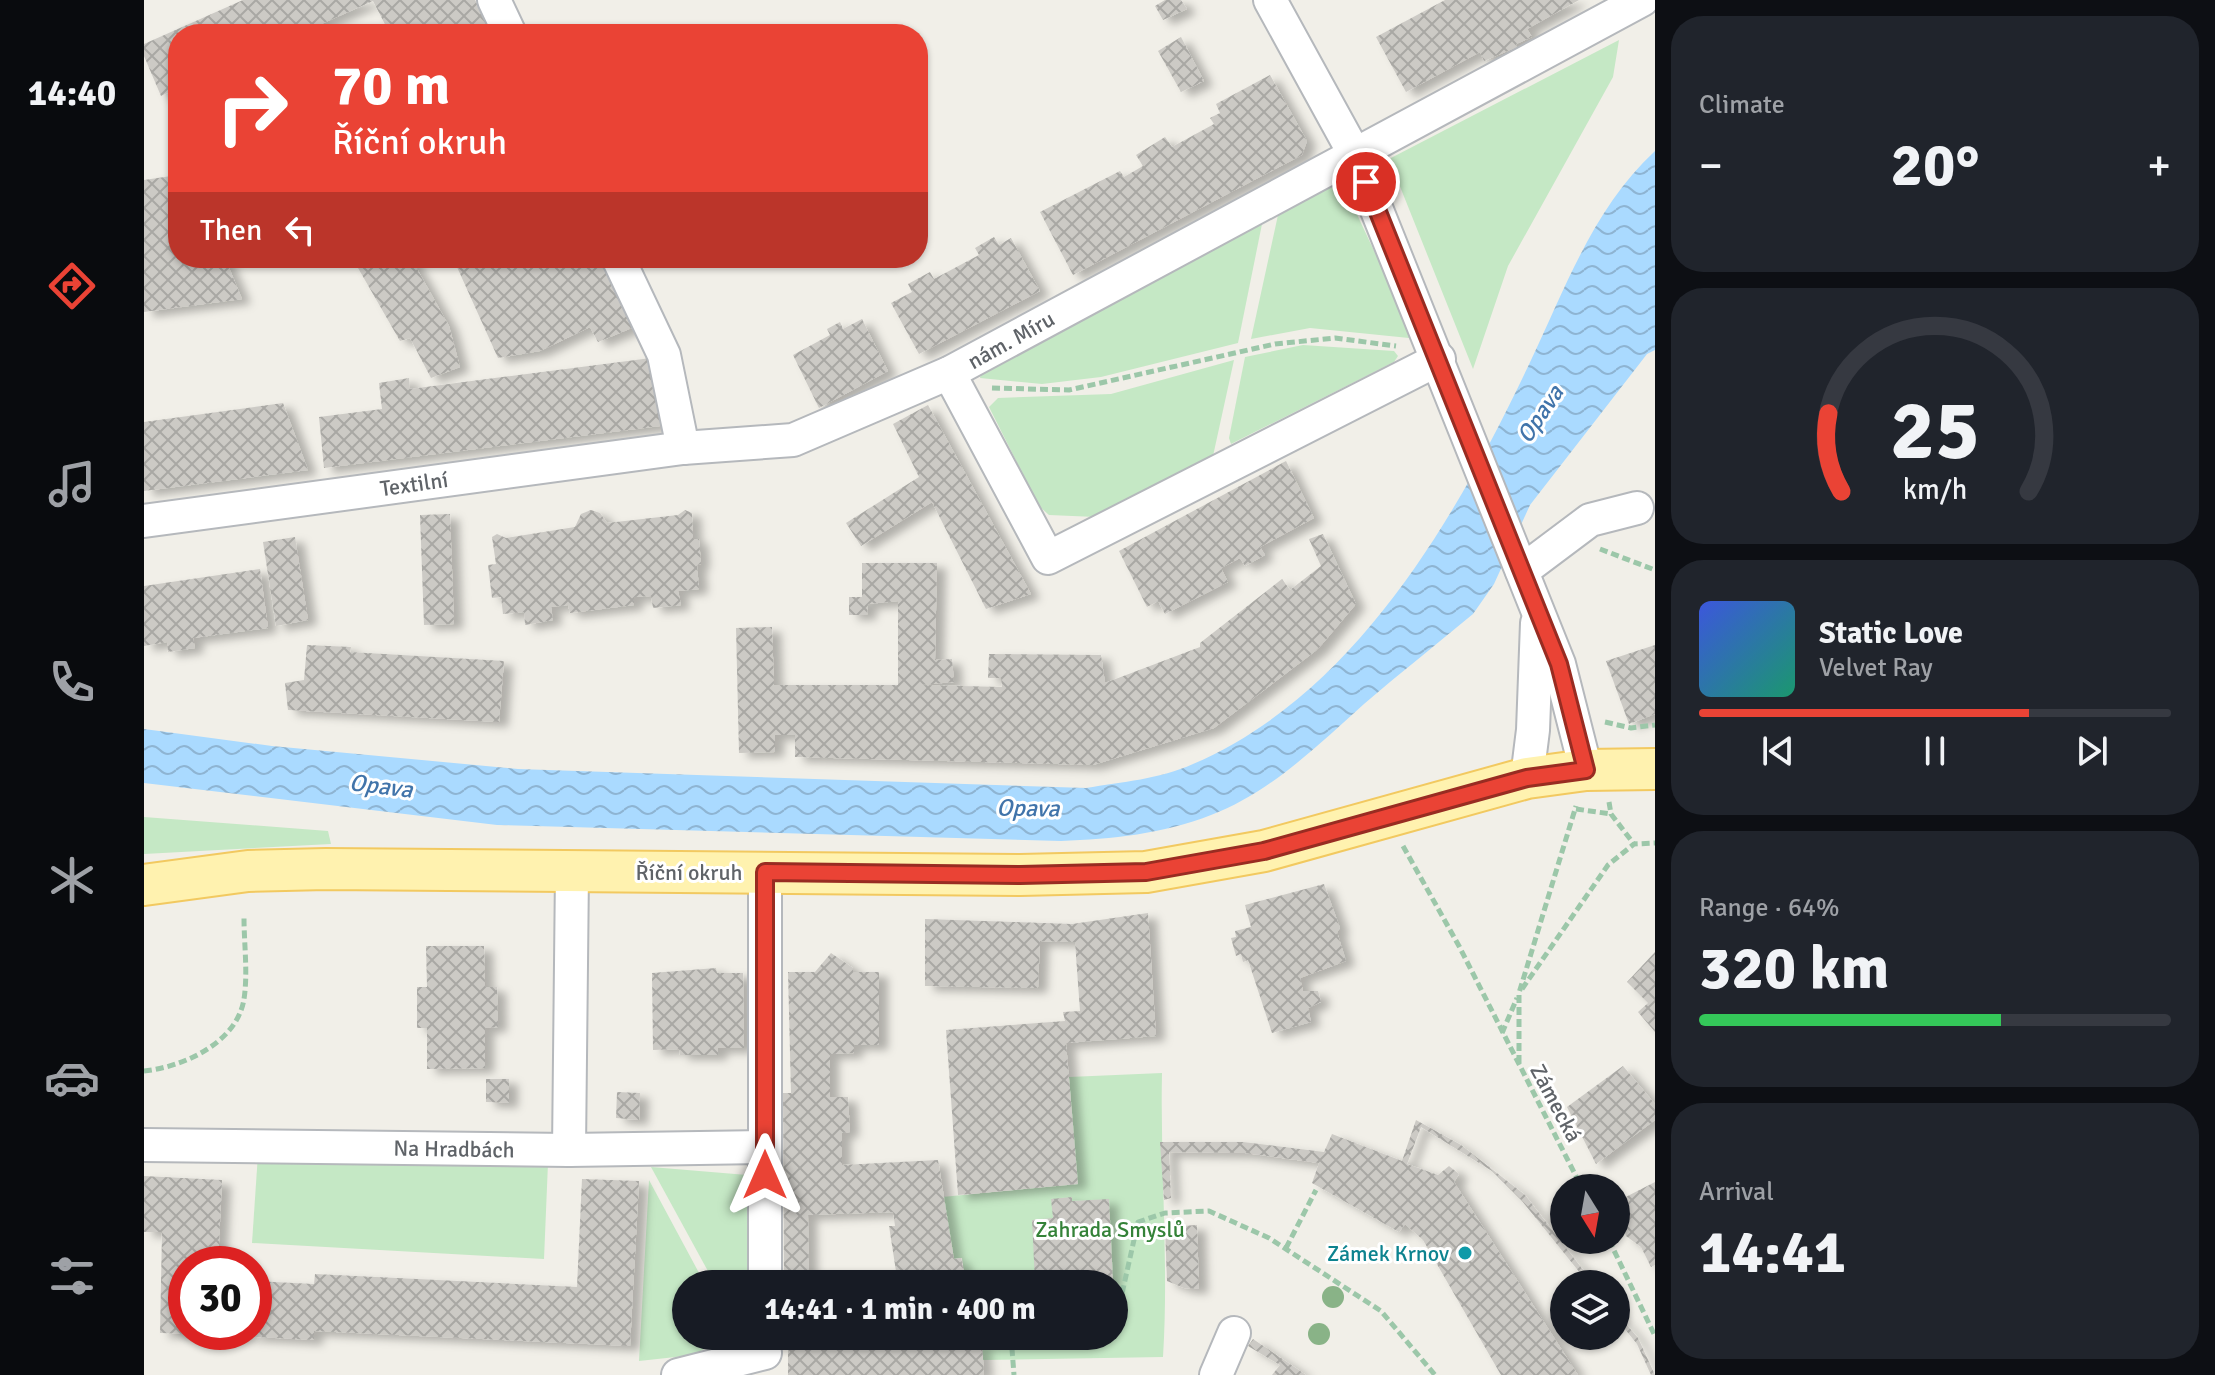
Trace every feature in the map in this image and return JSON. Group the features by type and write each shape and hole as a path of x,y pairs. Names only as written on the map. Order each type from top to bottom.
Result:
{"main road":[{"name":"Říční okruh","path":"144,885 248,871 1020,875 1146,872 1264,851 1527,778 1586,770 1655,769"}],"street":[{"path":"494,0 505,24"},
{"path":"1270,0 1354,153 1439,359 1537,616 1559,664 1586,770"},
{"name":"nám. Míru","path":"1439,359 1048,558 954,382 1354,153 1642,0"},
{"path":"623,268 664,355 683,448"},
{"name":"Textilní","path":"144,521 683,448 793,440 954,382"},
{"path":"1520,566 1590,520 1637,508"},
{"path":"1527,778 1533,730 1537,616"},
{"path":"569,1150 572,871"},
{"path":"765,872 765,1270"},
{"name":"Na Hradbách","path":"144,1145 569,1150 765,1138"},
{"path":"1216,1375 1234,1333"},
{"path":"678,1375 765,1355"}],"path":[{"path":"954,382 1069,390 1275,344 1335,338 1412,348 1439,359"},
{"path":"1568,537 1655,570"},
{"path":"1502,1034 1519,993 1586,770"},
{"path":"1562,811 1575,809 1611,814"},
{"name":"Zámecká","path":"1418,841 1403,846 1575,1174"},
{"path":"1519,1066 1519,993 1608,865 1634,844 1655,843"},
{"path":"144,1071 196,1057 230,1029 244,1001 244,918"},
{"path":"1286,1248 1316,1190"},
{"path":"1127,1270 1138,1222 1165,1213 1209,1211 1286,1248 1381,1311 1435,1375"},
{"path":"1616,1254 1655,1336"},
{"path":"1012,1350 1014,1375"}],"green space":[{"path":"1619,40 1613,77 1508,266 1473,369 1389,159"},
{"path":"1331,187 1345,189 1408,323 1409,338 1310,328 1251,339 1278,215"},
{"path":"1262,224 1238,343 1101,377 1042,384 980,378 982,370"},
{"path":"1303,345 1394,351 1398,356 1394,362 1231,444 1229,438 1245,357"},
{"path":"1234,360 1213,456 1096,517 1049,515 1039,506 989,407 998,398 1111,394"},
{"path":"144,817 328,831 331,844 144,854"},
{"name":"Zahrada Smyslů","path":"1162,1073 1163,1357 983,1360 982,1350 1128,1350 1128,1270 964,1270 962,1258 954,1259 942,1197 1077,1184 1069,1077"},
{"path":"258,1154 548,1163 544,1259 252,1243"},
{"path":"651,1167 747,1175 757,1184 754,1270 707,1270"},
{"path":"649,1180 697,1270 672,1270 672,1350 702,1350 694,1355 639,1361"}],"water":[{"name":"Opava","path":"1655,151 1655,350 1647,354 1530,505 1494,584 1473,614 1292,767 1233,806 1174,827 1099,839 1061,841 497,825 144,783 144,729 272,746 518,769 1086,788 1154,777 1193,764 1252,733 1305,693 1353,646 1397,593 1471,477 1599,222 1615,196"}],"building":[{"path":"243,0 475,0 488,24 385,24 373,1 321,24 189,24"},
{"path":"1165,0 1181,0 1187,9 1163,20 1155,6"},
{"path":"1445,0 1579,0 1527,29 1532,37 1516,44 1517,47 1484,61 1480,52 1406,92 1376,37"},
{"path":"168,33 168,93 161,96 144,56 144,44"},
{"path":"1181,37 1204,81 1181,92 1158,51"},
{"path":"1270,75 1307,141 1302,155 1073,275 1040,212 1120,171 1124,177 1143,166 1136,155 1165,137 1172,147 1214,124 1210,118 1220,113 1216,104"},
{"path":"168,176 168,268 229,268 242,299 144,312 144,180"},
{"path":"994,237 999,245 1011,238 1040,291 919,354 891,303 912,292 908,284 930,272 934,279 979,255 975,248"},
{"path":"358,268 417,268 449,326 460,367 431,378 410,338 400,341"},
{"path":"457,268 613,268 639,325 598,342 590,327 540,351 498,358"},
{"path":"862,319 888,371 819,408 793,355 830,335 827,329 840,322 843,329"},
{"path":"651,358 660,426 324,468 319,417 382,409 379,383 409,378 410,389"},
{"path":"283,403 308,470 144,491 144,422"},
{"path":"928,405 1031,594 986,609 932,502 861,546 846,523 919,477 893,424"},
{"path":"1286,461 1314,518 1260,547 1265,555 1245,566 1240,558 1221,568 1228,582 1165,614 1158,601 1147,607 1119,551"},
{"path":"591,510 600,513 607,523 678,515 685,510 692,513 693,539 699,539 699,589 678,591 681,605 653,608 651,596 634,597 634,605 570,613 568,605 551,607 553,620 525,625 524,612 503,614 501,597 492,598 488,565 496,564 492,537 497,534 506,538 575,527 581,514"},
{"path":"450,514 454,624 424,625 420,515"},
{"path":"1323,534 1356,604 1318,649 1214,728 1093,765 795,757 795,735 775,735 775,752 739,753 736,628 772,627 774,685 898,685 898,601 868,604 867,615 849,615 849,597 862,597 862,563 937,563 935,660 952,659 954,682 920,685 1002,687 1001,678 988,678 989,654 1101,655 1105,683 1200,647 1200,643 1282,579 1290,590 1321,566 1309,539"},
{"path":"295,537 308,620 276,626 263,542"},
{"path":"260,569 268,628 193,638 195,648 168,652 167,642 144,646 144,586"},
{"path":"307,645 351,647 350,652 504,661 499,722 288,710 285,683 304,680"},
{"path":"1655,645 1655,714 1629,724 1606,661"},
{"path":"1324,884 1340,928 1337,932 1346,961 1300,978 1303,991 1318,991 1321,1002 1308,1008 1311,1022 1272,1033 1248,960 1243,962 1241,954 1236,956 1231,938 1236,937 1235,931 1251,927 1245,905"},
{"path":"1148,913 1156,1036 1066,1043 1078,1184 958,1195 946,1030 1065,1021 1063,1012 1080,1011 1075,942 1040,941 1038,988 925,986 925,919 1072,924"},
{"path":"426,946 484,946 485,987 497,987 498,1027 485,1028 485,1068 427,1069 427,1028 417,1028 417,987 427,987"},
{"path":"1655,952 1655,1032 1638,1012 1648,1003 1627,982"},
{"path":"831,953 853,968 853,972 879,972 879,1045 854,1045 854,1053 830,1054 830,1097 848,1097 850,1132 842,1133 842,1165 938,1160 954,1259 961,1258 963,1270 896,1270 889,1226 895,1226 893,1212 808,1215 809,1270 784,1270 783,1093 791,1093 788,972 815,972"},
{"path":"716,968 717,973 743,973 744,1048 718,1048 718,1055 680,1055 679,1049 653,1050 652,973"},
{"path":"1623,1066 1655,1104 1655,1120 1596,1164 1567,1107"},
{"path":"486,1079 509,1079 509,1103 486,1102"},
{"path":"617,1092 640,1093 639,1120 616,1118"},
{"name":"Zámek Krnov","path":"1416,1120 1461,1145 1525,1195 1550,1227 1550,1236 1492,1171 1421,1127 1407,1164 1438,1175 1449,1166 1459,1174 1454,1182 1550,1331 1550,1350 1562,1350 1578,1375 1501,1375 1423,1240 1405,1224 1399,1232 1312,1183 1319,1163 1245,1153 1169,1152 1171,1198 1164,1200 1160,1142 1243,1142 1324,1152 1332,1134 1402,1161"},
{"path":"144,1176 222,1180 219,1246 168,1246 168,1333 160,1333 162,1232 144,1232"},
{"path":"582,1179 639,1181 630,1346 314,1331 314,1340 272,1338 272,1282 314,1284 315,1274 577,1287"},
{"path":"1655,1182 1655,1265 1651,1267 1641,1247 1630,1239 1630,1195"},
{"path":"1051,1199 1109,1199 1112,1270 1034,1270 1032,1220 1053,1218"},
{"path":"1197,1225 1199,1289 1184,1288 1167,1281 1165,1227"},
{"name":"Zámek Krnov","path":"1565,1254 1571,1254 1583,1270 1578,1270"},
{"path":"1630,1329 1638,1338 1655,1375 1651,1375 1630,1335"},
{"path":"1253,1339 1306,1375 1272,1375 1280,1365 1248,1346"},
{"path":"788,1350 982,1350 984,1375 788,1375"}],"place":[{"name":"Zámek Krnov","path":"1465,1253"}],"route":[{"path":"765,1175 765,872 1020,875 1146,872 1264,851 1527,778 1586,770 1559,664 1537,616 1519,562 1366,182"}]}
